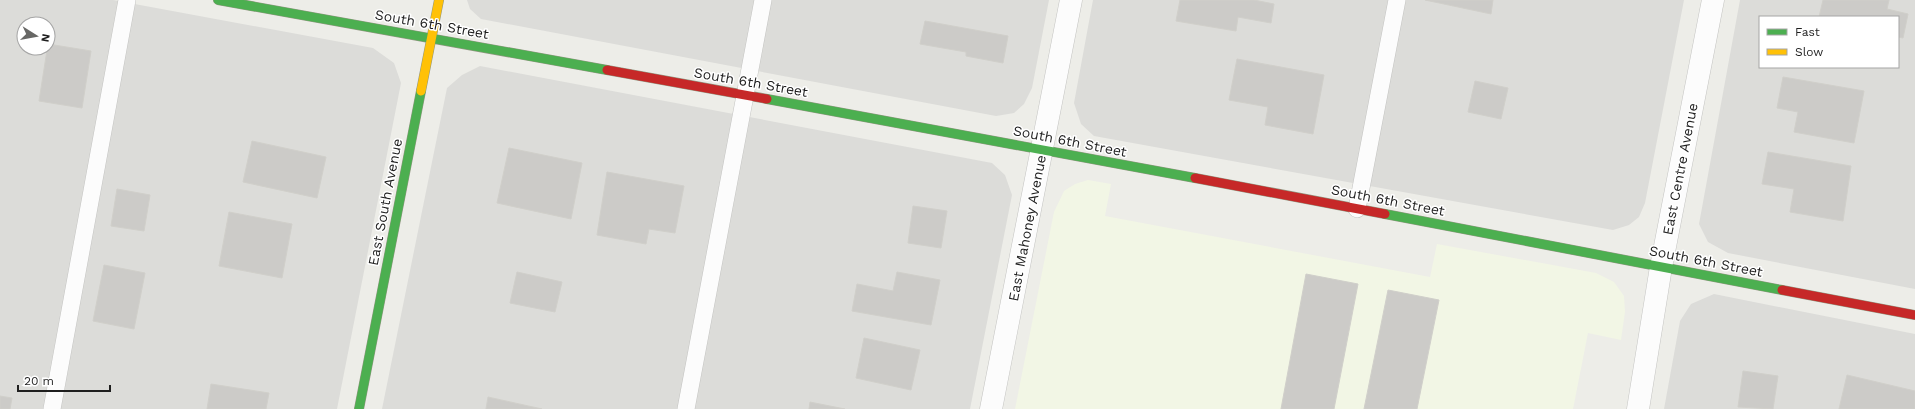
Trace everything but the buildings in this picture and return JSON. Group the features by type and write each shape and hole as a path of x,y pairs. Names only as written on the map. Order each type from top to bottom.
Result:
{"street":[{"name":"South 6th Street","path":"218,0 432,37 746,95 1915,315"},
{"name":"East South Avenue","path":"358,409 439,0"},
{"name":"East Mahoney Avenue","path":"991,409 1071,0"},
{"name":"East Centre Avenue","path":"1638,409 1661,267 1713,0"}],"lane":[{"path":"52,409 127,0"},
{"path":"686,409 763,0"},
{"path":"1357,209 1397,0"}],"shaded area":[{"path":"0,0 113,0 373,48 394,63 401,83 337,409 0,409"},
{"path":"467,0 1049,0 1032,88 1024,104 1014,113 996,116 481,19 470,9"},
{"path":"1093,0 1684,0 1645,203 1639,217 1629,225 1613,230 1094,136 1081,124 1074,103"},
{"path":"1740,0 1915,0 1915,289 1728,253 1708,242 1699,224"},
{"path":"480,66 992,163 1005,175 1012,195 970,409 382,409 447,88 462,75"},
{"path":"1088,180 1111,184 1105,216 1430,277 1437,244 1596,273 1614,282 1624,296 1625,312 1621,340 1588,333 1573,409 1015,409 1054,212 1064,191 1075,184"},
{"path":"1714,294 1915,334 1915,409 1664,409 1680,321 1691,304"}],"traffic: fast":[{"path":"218,0 607,70"},
{"path":"359,409 421,91"},
{"path":"767,99 1195,178"},
{"path":"1385,214 1782,290"}],"traffic: slow":[{"path":"421,91 439,0"}],"traffic: jam":[{"path":"607,70 767,99"},
{"path":"1195,178 1385,214"},
{"path":"1782,290 1915,315"}]}
